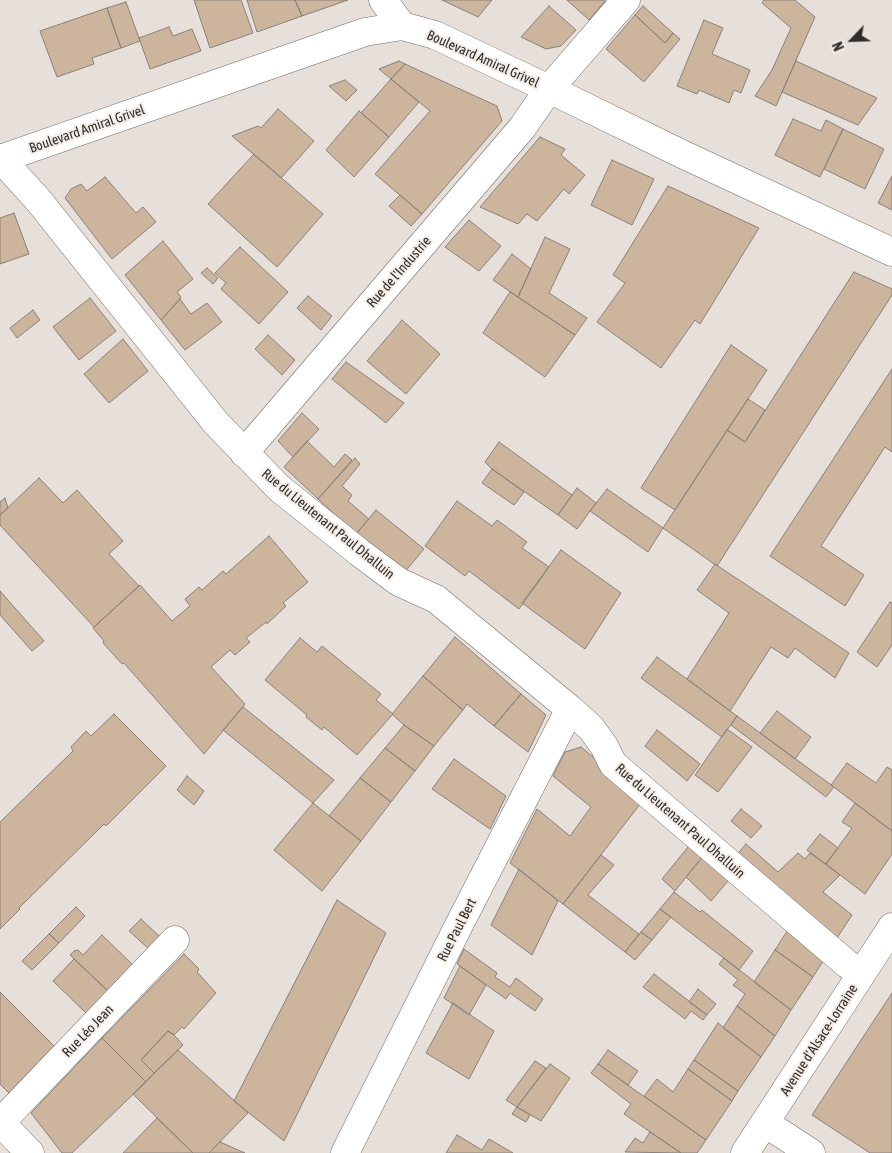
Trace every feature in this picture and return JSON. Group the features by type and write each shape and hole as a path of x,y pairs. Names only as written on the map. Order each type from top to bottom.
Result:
{"street":[{"path":"383,0 402,26"},
{"name":"Rue de l'Industrie","path":"244,453 516,135 549,89 626,0"},
{"name":"Boulevard Amiral Grivel","path":"0,159 365,32 402,26 435,35 682,154 892,252"},
{"name":"Rue du Lieutenant Paul Dhalluin","path":"0,159 39,200 216,423 280,488 360,554 399,582 436,599 570,708 591,728 604,746 613,764 847,964 862,973"},
{"name":"Rue Paul Bert","path":"345,1153 570,708"},
{"name":"Avenue d'Alsace-Lorraine","path":"745,1153 892,927"},
{"name":"Rue Léo Jean","path":"0,1122 175,940"},
{"path":"0,1122 30,1153"},
{"path":"765,1123 811,1153"}],"building":[{"path":"194,0 241,0 253,33 210,48"},
{"path":"247,0 295,0 302,16 257,32"},
{"path":"295,0 348,0 302,16"},
{"path":"442,0 492,0 478,17"},
{"path":"567,0 604,0 605,1 589,20"},
{"path":"764,0 795,0 815,17 776,106 755,96 772,70 791,28 762,3"},
{"path":"126,2 140,41 121,48 107,8"},
{"path":"549,6 576,30 561,46 546,49 521,37"},
{"path":"643,6 673,33 665,43 635,15"},
{"path":"107,8 121,48 92,58 94,64 57,77 40,31"},
{"path":"635,15 665,43 673,33 680,39 644,82 606,49"},
{"path":"704,20 723,28 712,54 750,70 741,93 734,90 729,103 699,90 697,94 677,86"},
{"path":"169,27 173,36 192,29 201,51 150,69 139,38"},
{"path":"399,61 405,64 391,79 379,69"},
{"path":"796,61 877,98 858,125 782,92"},
{"path":"405,64 497,106 502,121 422,214 375,174 430,111 391,79"},
{"path":"391,79 419,102 389,137 361,113"},
{"path":"345,80 357,90 346,101 329,86"},
{"path":"278,109 314,141 281,178 232,136 258,126 261,128"},
{"path":"359,111 389,137 354,177 326,150"},
{"path":"793,119 821,131 826,120 843,129 820,177 775,155"},
{"path":"843,129 884,149 865,189 824,169"},
{"path":"540,137 565,149 561,155 585,175 569,194 564,189 537,221 527,214 518,224 480,207"},
{"path":"254,154 323,214 277,267 208,204"},
{"path":"612,160 654,179 632,225 591,205"},
{"path":"892,176 892,210 878,203"},
{"path":"105,177 136,213 143,207 156,222 112,259 65,198 71,189 81,184 87,191"},
{"path":"668,186 759,228 700,324 695,320 661,368 597,322 625,283 613,275"},
{"path":"400,195 422,214 411,226 389,206"},
{"path":"14,213 29,254 0,264 0,218"},
{"path":"469,220 501,246 479,271 445,247"},
{"path":"545,237 570,249 549,293 587,318 575,335 518,297"},
{"path":"163,241 193,279 177,292 181,297 180,299 161,320 125,275"},
{"path":"240,247 288,292 259,324 221,289 226,283 215,273"},
{"path":"512,254 531,269 518,297 493,280"},
{"path":"207,268 218,278 213,284 201,273"},
{"path":"854,272 892,289 892,295 717,566 663,528 727,430 745,442"},
{"path":"510,292 575,335 545,377 483,333"},
{"path":"308,296 332,316 321,330 297,308"},
{"path":"90,298 116,331 79,360 53,327"},
{"path":"180,299 191,314 207,303 222,322 185,350 161,320"},
{"path":"33,310 40,320 17,338 10,328"},
{"path":"402,320 440,354 406,394 367,361"},
{"path":"268,335 295,360 282,375 255,349"},
{"path":"123,339 148,371 109,403 84,374"},
{"path":"731,345 767,370 675,510 641,488"},
{"path":"346,362 404,403 386,423 332,379"},
{"path":"892,369 892,452 885,447 821,546 864,575 845,606 770,556"},
{"path":"748,399 765,410 745,442 727,430"},
{"path":"302,413 319,429 293,457 278,441"},
{"path":"307,441 334,467 345,454 352,460 318,499 284,467"},
{"path":"499,442 572,495 558,515 492,469 485,462"},
{"path":"355,458 360,464 342,486 352,495 348,501 369,519 356,534 318,499"},
{"path":"492,469 524,492 514,505 482,483"},
{"path":"39,478 63,503 77,490 123,541 109,554 139,586 94,627 0,525 0,515"},
{"path":"577,488 596,503 577,529 558,515"},
{"path":"607,489 663,528 648,552 590,511"},
{"path":"5,498 8,508 0,515 0,502"},
{"path":"457,501 492,526 497,520 527,542 522,548 549,567 519,609 469,571 465,576 425,546"},
{"path":"376,510 424,549 404,573 356,534"},
{"path":"269,536 308,582 283,603 286,606 267,624 266,622 246,638 250,642 235,655 230,650 211,667 245,704 204,754 124,663 122,664 103,643 104,641 93,628 140,585 172,621 190,606 185,599 199,587 202,590 223,571 226,574"},
{"path":"561,550 621,593 585,649 522,603"},
{"path":"715,564 849,653 835,678 795,648 788,658 771,647 730,711 687,679 729,613 697,590"},
{"path":"0,591 44,641 32,651 0,615"},
{"path":"890,602 892,603 892,645 877,667 857,652"},
{"path":"455,637 521,694 494,726 467,704 463,710 423,676"},
{"path":"300,638 317,652 322,646 381,694 376,700 393,714 357,755 324,727 322,730 306,717 307,715 265,680"},
{"path":"657,657 737,716 722,737 641,678"},
{"path":"423,676 463,710 434,746 392,714"},
{"path":"521,694 546,715 528,752 494,726"},
{"path":"243,707 334,780 313,803 223,730"},
{"path":"777,711 811,737 795,759 760,733"},
{"path":"114,714 166,766 106,826 104,824 0,929 0,822 73,751 71,747 86,731 91,736"},
{"path":"737,716 834,787 826,797 731,725"},
{"path":"404,725 434,746 415,771 385,748"},
{"path":"727,729 752,747 718,792 695,775"},
{"path":"657,730 700,764 687,781 645,746"},
{"path":"581,747 644,799 563,904 510,863 537,809 570,836 591,807 553,776 565,752"},
{"path":"385,748 415,771 391,802 360,778"},
{"path":"454,759 506,796 490,829 432,789"},
{"path":"847,763 876,783 887,767 892,770 892,831 831,785"},
{"path":"187,776 204,791 194,805 177,790"},
{"path":"360,778 391,802 361,841 329,816"},
{"path":"313,803 361,841 322,891 274,850"},
{"path":"855,803 892,831 892,854 865,894 826,864 852,828 842,822"},
{"path":"741,809 762,826 751,838 731,821"},
{"path":"820,834 838,848 826,864 807,850"},
{"path":"746,844 778,872 798,853 805,859 810,853 840,875 823,892 852,915 833,944 734,858"},
{"path":"688,847 708,850 675,891 662,879"},
{"path":"708,850 734,874 711,901 686,877"},
{"path":"601,855 614,865 588,895 639,934 625,952 563,904"},
{"path":"519,869 558,901 532,955 491,925"},
{"path":"674,892 700,912 702,910 753,951 739,970 660,909"},
{"path":"337,900 386,933 284,1141 234,1101"},
{"path":"76,907 85,916 59,943 49,934"},
{"path":"660,909 671,917 652,940 641,932"},
{"path":"141,919 160,937 149,949 129,931"},
{"path":"791,925 827,955 813,977 775,950"},
{"path":"641,932 652,940 635,960 625,952"},
{"path":"49,934 59,943 32,970 22,961"},
{"path":"102,935 133,965 108,991 70,955 78,950 83,955"},
{"path":"464,949 497,973 495,977 510,987 516,978 543,999 535,1011 510,993 506,999 457,964"},
{"path":"775,950 813,977 791,1010 754,982"},
{"path":"184,954 199,969 197,972 216,993 184,1029 182,1027 174,1035 168,1031 141,1060 154,1073 146,1082 102,1038"},
{"path":"724,958 791,1010 775,1036 737,1006 745,994 733,985 738,980 719,964"},
{"path":"74,959 108,991 87,1014 53,981"},
{"path":"460,966 486,985 469,1015 444,998"},
{"path":"654,974 707,1015 703,1020 691,1011 685,1019 643,987"},
{"path":"698,989 716,1004 707,1015 689,1002"},
{"path":"0,992 54,1046 9,1093 0,1084"},
{"path":"892,993 892,1153 870,1153 812,1115"},
{"path":"453,1003 494,1031 469,1079 426,1053"},
{"path":"737,1006 775,1036 761,1057 723,1028"},
{"path":"718,1023 761,1057 738,1091 694,1060"},
{"path":"168,1031 183,1045 154,1073 141,1060"},
{"path":"102,1038 146,1082 72,1153 62,1153 31,1113"},
{"path":"178,1050 248,1113 209,1153 193,1153 133,1094"},
{"path":"608,1050 638,1071 628,1085 598,1064"},
{"path":"694,1060 738,1091 732,1101 688,1069"},
{"path":"535,1061 546,1068 517,1107 506,1100"},
{"path":"550,1064 570,1078 541,1121 517,1107"},
{"path":"598,1064 706,1140 697,1153 681,1153 624,1114 631,1104 591,1073"},
{"path":"688,1069 732,1101 706,1140 644,1096 657,1079 673,1092"},
{"path":"517,1107 530,1115 526,1122 512,1114"},
{"path":"157,1118 193,1153 123,1153"},
{"path":"650,1132 681,1153 625,1152 635,1138 643,1143"},
{"path":"457,1135 482,1150 489,1139 513,1153 446,1153"},
{"path":"220,1142 245,1153 209,1153"}]}
